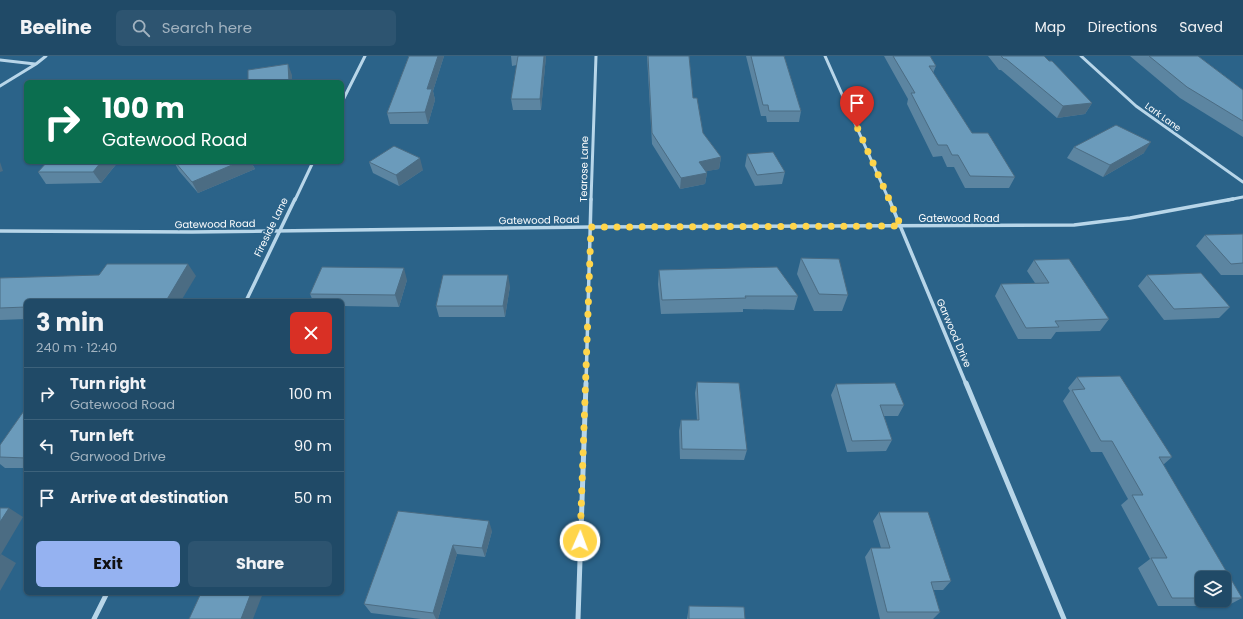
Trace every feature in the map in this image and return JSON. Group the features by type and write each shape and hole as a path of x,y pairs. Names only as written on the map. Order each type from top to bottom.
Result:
{"street":[{"path":"0,86 36,64 46,56"},
{"path":"344,98 365,56"},
{"name":"Tearose Lane","path":"578,619 596,56"},
{"name":"Garwood Drive","path":"825,56 901,226 1064,619"},
{"name":"Lark Lane","path":"1081,56 1136,106 1243,182"},
{"path":"0,60 36,64"},
{"name":"Fireside Lane","path":"247,299 312,164"},
{"name":"Gatewood Road","path":"0,231 184,232 591,227 1074,225 1130,218 1243,197"},
{"path":"94,619 106,595"}],"building":[{"path":"409,56 438,56 427,89 432,89 425,112 387,113"},
{"path":"518,56 544,56 540,99 511,99"},
{"path":"648,56 689,56 693,98 697,98 703,133 721,157 699,162 707,173 681,178 652,133"},
{"path":"751,56 784,56 801,111 769,111 768,105 763,105"},
{"path":"893,56 930,56 936,66 929,66 972,133 988,133 1015,177 970,176 958,155 952,155 947,145 938,145 911,93 915,93"},
{"path":"1001,56 1044,56 1049,61 1052,61 1092,103 1063,106"},
{"path":"1149,56 1198,56 1243,90 1243,121 1187,87"},
{"path":"288,64 289,80 248,80 248,70"},
{"path":"1116,125 1151,142 1110,165 1074,147"},
{"path":"394,146 420,158 396,175 369,162"},
{"path":"773,152 785,172 757,175 747,154"},
{"path":"45,164 99,164 93,172 38,172"},
{"path":"177,164 234,164 192,182"},
{"path":"1243,234 1243,263 1231,264 1205,235"},
{"path":"801,258 839,259 848,295 819,294"},
{"path":"1069,259 1109,319 1055,321 1059,327 1026,328 1001,284 1049,283 1034,260"},
{"path":"107,264 188,264 167,299 24,299 24,307 0,308 0,278 99,275"},
{"path":"322,267 404,268 395,295 310,294"},
{"path":"777,267 798,296 745,296 746,298 662,300 659,270"},
{"path":"1201,273 1230,307 1174,309 1147,275"},
{"path":"443,275 508,275 503,306 436,306"},
{"path":"1120,376 1172,457 1159,457 1226,571 1195,571 1195,598 1172,598 1151,558 1167,558 1132,495 1143,495 1112,441 1101,441 1072,390 1085,389 1077,377"},
{"path":"697,382 739,383 747,450 682,449 681,420 699,420"},
{"path":"895,383 904,405 880,405 892,440 852,441 836,384"},
{"path":"24,411 24,458 0,457 0,445"},
{"path":"0,508 9,508 0,522"},
{"path":"398,511 489,521 482,548 453,545 433,613 364,604"},
{"path":"879,512 928,512 951,581 931,582 940,612 887,612 871,548 890,548"},
{"path":"1231,579 1242,598 1231,598"},
{"path":"200,595 250,595 241,619 189,619"},
{"path":"689,606 744,607 745,619 689,619"}],"route":[{"path":"580,541 591,227 901,226 857,127"}]}
